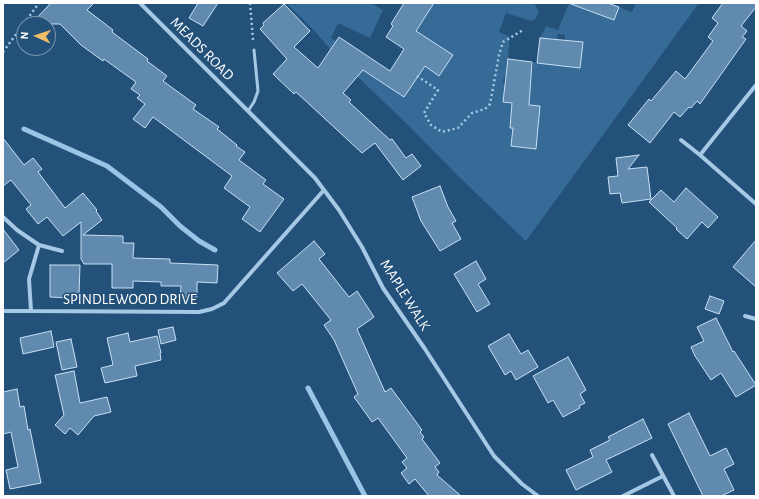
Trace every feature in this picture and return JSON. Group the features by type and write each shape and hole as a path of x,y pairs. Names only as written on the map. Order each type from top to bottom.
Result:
{"street":[{"name":"MEADS ROAD","path":"140,3 248,111"},
{"path":"700,155 756,85"},
{"name":"MAPLE WALK","path":"248,111 315,178 339,210 362,247 383,288 425,349 494,456 522,484 538,496"},
{"path":"681,140 756,204"},
{"name":"SPINDLEWOOD DRIVE","path":"3,311 199,312 212,309 224,303 324,190"},
{"path":"3,217 17,230 39,245 62,251"},
{"path":"31,311 30,279 39,245"},
{"path":"745,316 756,319"},
{"path":"652,455 674,496"},
{"path":"623,496 663,476"}],"lane":[{"path":"248,111 254,102 258,90 254,50"}],"path":[{"path":"3,52 39,3"},
{"path":"250,3 254,50"},
{"path":"417,76 438,90 424,113 431,125 442,132 458,128 472,113 485,108 490,104 499,55 503,42 523,30"}],"shaded area":[{"path":"286,3 292,3 295,5 297,3 371,3 383,10 370,38 338,23 331,38 357,53 351,62 404,97 424,66 439,75 453,55 424,38 424,36 415,30 428,10 429,11 435,3 534,3 539,12 536,18 532,21 506,13 499,32 510,37 506,77 504,77 503,84 505,84 503,102 515,104 510,128 513,128 511,146 536,149 537,117 539,117 540,106 529,105 530,73 532,72 533,62 537,63 582,42 565,40 565,35 558,34 557,39 540,38 546,26 558,30 569,3 585,3 583,9 614,20 619,7 632,12 636,3 699,3 526,241 337,57 313,29"}],"building":[{"path":"51,3 94,3 87,10 167,76 163,81 196,105 193,109 219,127 217,129 245,152 239,160 266,180 263,184 284,199 260,232 242,219 250,207 224,188 232,176 153,117 145,128 133,119 145,104 137,98 140,95 131,89 136,82 104,59 103,61 81,45 60,24 56,24 56,16 39,16"},
{"path":"198,3 218,3 203,26 189,18"},
{"path":"404,3 434,3 416,31 453,55 439,76 425,66 404,97 363,70 343,93 351,100 349,102 390,140 392,139 406,158 412,154 421,166 403,180 375,143 362,153 296,92 294,94 273,74 287,59 260,29 264,25 263,23 284,4 310,31 294,47 318,68 339,37 390,71 404,49 386,37 393,26 391,24"},
{"path":"571,3 608,3 619,7 614,20"},
{"path":"723,3 756,3 756,7 741,26 747,31 742,37 746,39 700,104 697,101 680,117 674,112 650,143 628,125 649,99 651,101 676,71 685,79 713,41 708,37 718,23 712,18"},
{"path":"540,38 583,42 580,68 537,63"},
{"path":"508,59 532,62 529,105 540,106 536,149 511,146 513,128 510,128 512,103 503,102"},
{"path":"3,138 24,165 33,158 42,169 38,172 65,208 83,193 97,210 96,211 102,220 83,235 123,236 123,243 134,243 133,258 170,259 170,263 218,265 217,283 197,282 197,297 180,297 181,286 161,286 161,282 133,281 133,288 112,288 112,264 84,264 81,259 81,222 63,236 47,217 38,224 26,209 31,205 11,180 3,186"},
{"path":"639,155 628,169 647,167 651,199 622,203 620,193 610,194 608,177 618,176 616,158"},
{"path":"440,186 448,207 456,221 452,223 461,239 440,251 421,221 412,197"},
{"path":"686,188 718,217 708,228 702,222 687,239 649,202 661,190 674,202"},
{"path":"3,229 19,250 3,263"},
{"path":"756,240 756,287 733,267"},
{"path":"314,241 325,254 319,259 349,297 357,291 374,317 357,329 385,392 391,388 422,430 420,432 424,437 422,439 440,463 435,467 439,472 437,475 461,496 429,496 415,479 409,484 401,473 407,468 402,462 407,458 378,418 372,422 354,397 358,394 334,340 324,325 331,320 302,284 293,291 277,273"},
{"path":"476,261 486,279 478,284 490,304 477,312 454,274"},
{"path":"50,265 80,265 79,295 68,295 68,298 50,297"},
{"path":"710,296 724,301 719,314 705,309"},
{"path":"716,318 733,352 734,351 756,385 736,397 721,373 711,380 695,356 691,347 704,341 697,327"},
{"path":"173,327 176,340 161,344 158,330"},
{"path":"51,331 54,347 23,354 20,338"},
{"path":"128,333 130,342 157,336 161,360 135,366 137,376 105,383 101,368 113,365 107,338"},
{"path":"509,334 521,354 528,350 538,367 516,380 511,371 505,375 488,346"},
{"path":"71,339 77,367 62,370 56,342"},
{"path":"568,357 586,390 580,394 585,403 579,406 580,408 563,417 553,400 548,403 533,376"},
{"path":"74,371 80,403 107,397 111,412 94,416 78,435 70,428 65,434 55,425 64,415 55,375"},
{"path":"17,389 20,407 24,406 28,430 30,429 41,483 10,489 6,470 18,467 11,432 3,434 3,392"},
{"path":"689,413 710,456 726,448 734,464 724,469 734,490 721,496 703,496 668,424"},
{"path":"643,419 652,438 606,460 612,472 576,490 566,470 593,457 590,450 610,440 608,437"}],"waterway":[{"path":"24,129 107,166 161,207 180,226 199,241 215,250"},
{"path":"308,388 365,496"}]}
